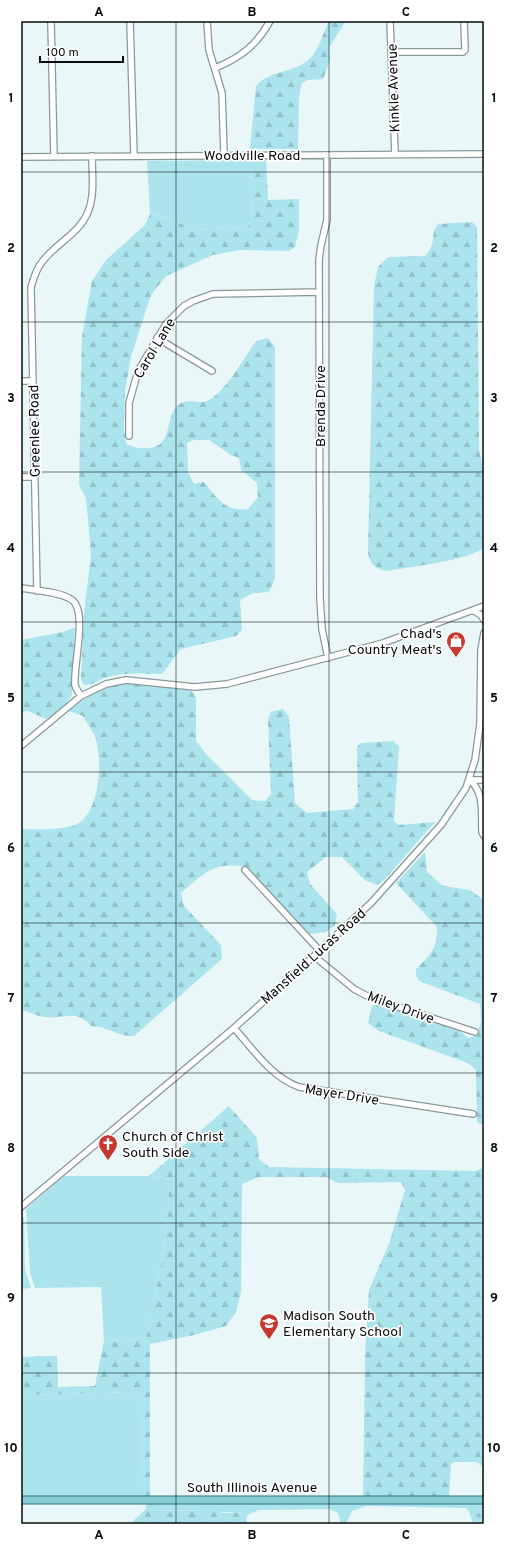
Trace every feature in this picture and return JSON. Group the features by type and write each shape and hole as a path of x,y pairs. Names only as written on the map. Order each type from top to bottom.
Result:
{"main road":[{"name":"South Illinois Avenue","path":"21,1500 484,1500"}],"street":[{"path":"51,21 54,157"},
{"path":"130,21 134,156"},
{"path":"207,21 209,50 223,102 224,155"},
{"path":"215,68 232,61 246,52 258,40 270,21"},
{"name":"Kinkle Avenue","path":"390,21 395,154"},
{"path":"391,52 461,52 464,50 464,21"},
{"name":"Woodville Road","path":"21,157 484,154"},
{"name":"Brenda Drive","path":"327,155 327,214 320,253 319,292 320,599 322,629 328,658"},
{"name":"Greenlee Road","path":"37,591 31,298 34,278 42,262 73,233 85,218 89,210 92,193 92,156"},
{"name":"Carol Lane","path":"129,436 129,404 134,382 157,338 170,318 177,312 202,297 223,293 319,292"},
{"path":"157,338 212,371"},
{"path":"21,381 33,381"},
{"path":"21,477 34,477"},
{"path":"21,588 66,597 75,602 79,614 79,625 75,685 81,696"},
{"path":"21,746 81,696 98,687 118,681 195,687 222,685 328,658 406,635 474,611 484,606"},
{"path":"474,611 482,615 484,620"},
{"name":"Mansfield Lucas Road","path":"21,1207 234,1028 320,951 371,903 421,849 451,812 470,780 478,739 482,692 481,650 484,633"},
{"path":"470,780 484,780"},
{"path":"470,780 476,785 480,794 482,832 484,836"},
{"path":"245,870 320,951"},
{"name":"Miley Drive","path":"314,956 354,989 371,998 475,1032"},
{"name":"Mayer Drive","path":"234,1028 274,1072 291,1084 299,1087 473,1114"}],"green space":[{"path":"329,21 345,22 329,48 330,60 323,79 308,80 302,83 299,97 298,149 250,149 256,86 269,77 292,69 307,61 318,47"},
{"path":"250,160 252,219 248,227 195,230 167,217 150,214 147,161"},
{"path":"250,160 266,160 268,200 299,199 299,230 295,247 289,251 240,250 213,255 166,276 151,295 131,357 125,391 124,428 126,444 140,448 157,446 162,442 168,431 173,411 177,406 181,403 189,401 205,402 216,395 234,374 256,341 268,338 275,347 275,578 269,592 253,593 240,600 242,630 236,636 181,649 162,674 121,674 84,685 81,680 84,613 91,555 86,498 79,485 82,336 92,281 106,260 145,225 150,214 167,217 195,230 248,227 252,219","holes":["193,440 209,440 231,455 239,458 241,470 257,483 258,497 248,509 227,506 222,503 204,482 194,484 188,473 187,443"]},
{"path":"472,222 477,227 479,449 484,472 484,548 464,557 387,571 374,566 368,553 374,286 378,267 388,257 425,256 431,247 435,228 438,224"},
{"path":"75,627 72,694 64,710 46,719 28,711 21,712 21,640 63,632"},
{"path":"118,683 191,690 196,698 196,741 207,755 252,800 265,801 271,794 268,720 271,712 283,709 289,717 295,803 307,813 353,809 358,802 357,747 361,743 394,741 399,747 394,821 398,825 435,822 385,879 377,885 365,880 342,857 326,857 307,872 310,884 337,914 335,925 326,932 309,934 245,867 225,866 203,875 181,893 184,906 221,945 222,959 134,1036 123,1035 97,1026 91,1026 75,1016 45,1017 21,1010 21,829 51,829 73,826 79,823 86,816 91,807 98,783 99,758 94,734 83,716 69,711 92,694"},
{"path":"425,852 427,872 443,886 470,890 484,900 484,1126 477,1122 476,1070 468,1063 379,1031 368,1023 372,1006 379,1004 460,1031 468,1038 477,1036 481,1021 480,1004 419,981 416,975 416,969 426,960 432,951 436,941 437,927 396,883"},
{"path":"229,1106 257,1138 259,1159 269,1167 476,1171 484,1167 484,1497 482,1497 482,1466 477,1462 454,1462 451,1464 449,1497 363,1496 365,1355 369,1290 389,1244 405,1190 401,1182 338,1183 326,1177 259,1177 242,1184 241,1292 236,1312 226,1326 194,1335 150,1344 150,1496 142,1496 143,1395 135,1392 21,1395 21,1357 57,1356 58,1387 95,1386 104,1341 146,1339 165,1240 169,1179 149,1176"},
{"path":"64,1176 149,1176 169,1179 165,1240 146,1339 104,1341 101,1287 35,1288 30,1273 26,1209"},
{"path":"21,1215 24,1218 25,1270 31,1288 21,1289"},
{"path":"135,1392 143,1395 142,1496 21,1496 21,1395"},
{"path":"147,1503 484,1503 484,1511 481,1512 473,1524 469,1511 465,1508 366,1506 352,1511 346,1524 341,1524 338,1513 330,1509 259,1510 249,1514 247,1518 246,1514 238,1512 145,1510"},
{"path":"145,1510 214,1511 223,1513 244,1512 246,1514 247,1524 130,1524"},
{"path":"484,1511 484,1524 475,1524 477,1514"}],"place":[{"name":"Chad's Country Meat's","path":"456,658"},
{"name":"Church of Christ South Side","path":"108,1161"},
{"name":"Madison South Elementary School","path":"269,1340"}]}
